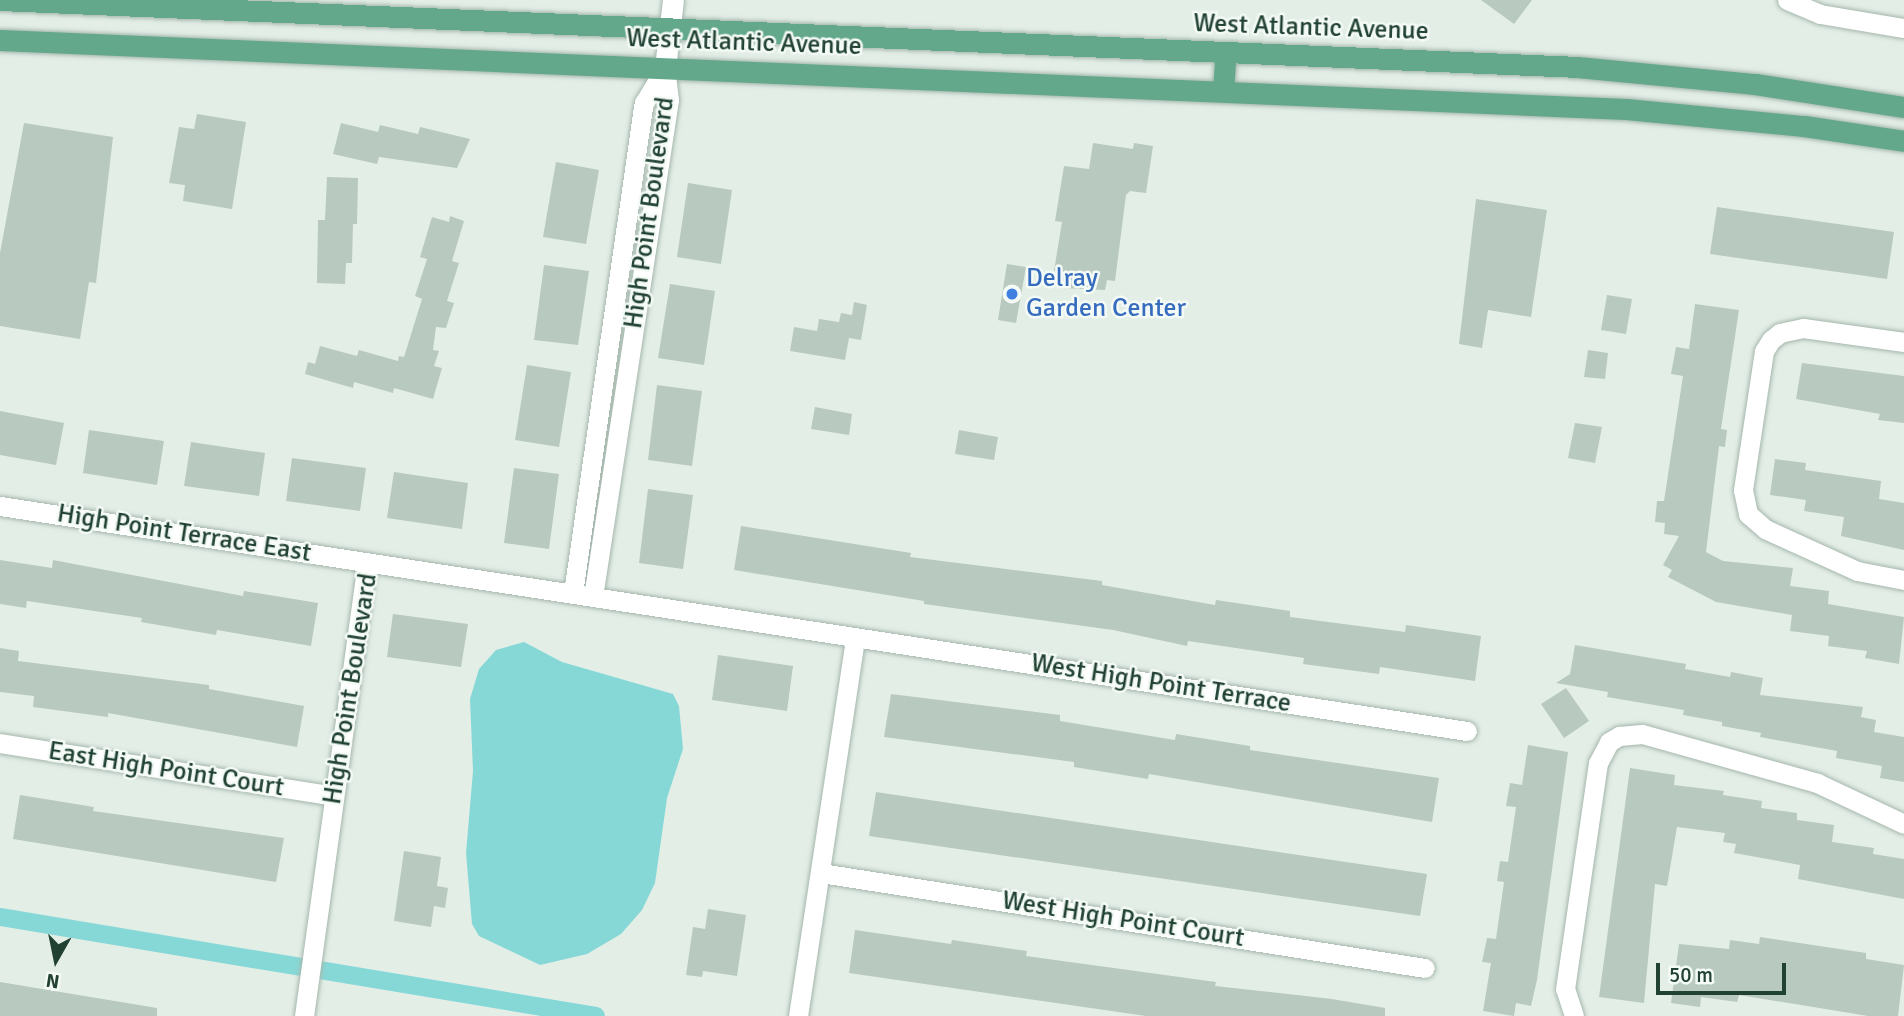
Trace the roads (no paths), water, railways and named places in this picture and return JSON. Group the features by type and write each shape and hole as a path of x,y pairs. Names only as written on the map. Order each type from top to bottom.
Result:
{"main road":[{"name":"West Atlantic Avenue","path":"0,0 1660,73 1904,107"},
{"path":"0,8 22,1"},
{"name":"West Atlantic Avenue","path":"0,40 1639,110 1904,141"},
{"path":"1223,92 1226,52"}],"street":[{"path":"665,68 673,0"},
{"path":"1787,0 1820,14 1904,28"},
{"name":"High Point Boulevard","path":"573,593 644,103 665,68"},
{"name":"High Point Boulevard","path":"593,597 669,100 665,68"},
{"path":"1904,342 1802,328 1780,333 1765,351 1743,502 1755,523 1812,547 1857,571 1904,580"},
{"name":"High Point Terrace East","path":"0,506 367,562"},
{"name":"High Point Boulevard","path":"304,1016 367,562 855,638"},
{"path":"798,1016 855,638"},
{"name":"West High Point Terrace","path":"855,638 1467,731"},
{"path":"1574,1016 1565,1000 1565,989 1598,763 1609,742 1631,733 1816,783 1904,824"},
{"name":"East High Point Court","path":"0,743 333,796"},
{"name":"West High Point Court","path":"821,873 1424,968"}],"water":[{"path":"524,642 562,662 673,694 679,706 683,749 667,798 655,883 642,910 621,934 587,954 540,965 479,936 472,924 466,853 473,771 470,699 479,669 496,650"}],"waterway":[{"path":"0,917 596,1016"}],"place":[{"name":"Delray Garden Center","path":"1012,294"}]}
